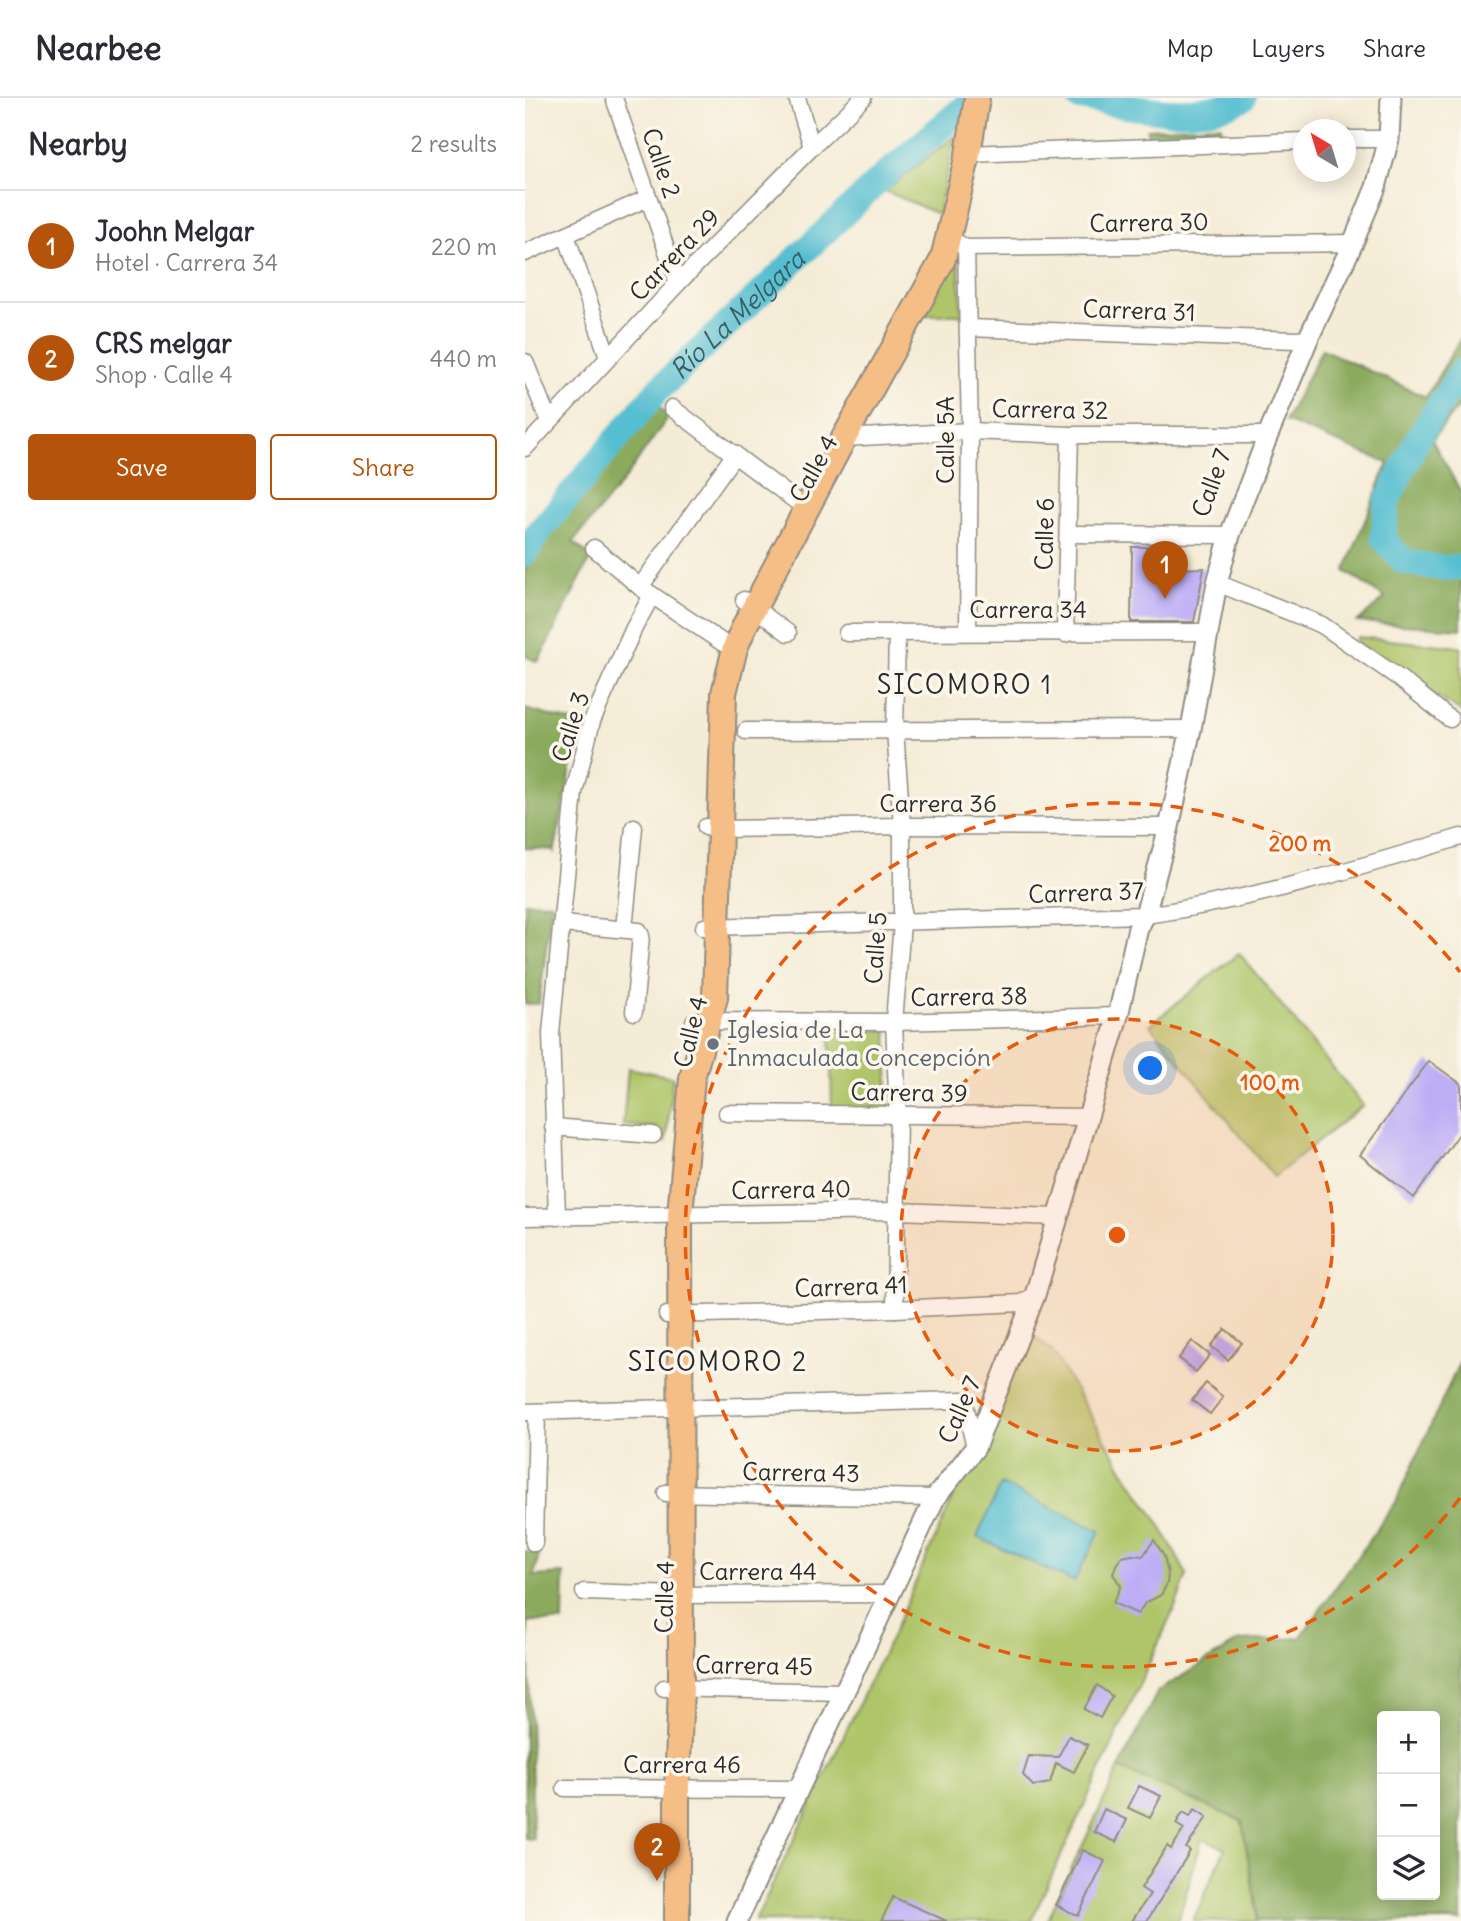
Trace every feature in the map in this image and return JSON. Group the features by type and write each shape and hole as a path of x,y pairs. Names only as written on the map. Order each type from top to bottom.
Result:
{"main road":[{"name":"Calle 4","path":"663,1921 672,1688 674,1215 701,1022 715,998 711,927 713,828 729,645 796,501 840,434 953,244 977,98"},
{"name":"Calle 4","path":"749,604 840,434"},
{"name":"Calle 4","path":"670,1787 677,1921"}],"street":[{"name":"Calle 2","path":"614,98 678,283"},
{"path":"797,98 812,147"},
{"name":"Carrera 29","path":"525,449 678,283 863,98"},
{"name":"Calle 7","path":"1203,632 1206,580 1302,340 1376,187 1390,107"},
{"path":"1356,139 1384,138"},
{"path":"968,154 1293,141"},
{"path":"525,253 648,198"},
{"path":"566,234 608,357"},
{"name":"Carrera 30","path":"953,244 1349,243"},
{"name":"Calle 5A","path":"953,244 968,328 968,632"},
{"name":"Carrera 31","path":"968,328 1302,340"},
{"path":"527,372 549,421"},
{"path":"672,408 796,501"},
{"name":"Carrera 32","path":"840,434 970,431 1070,435 1262,435"},
{"name":"Calle 6","path":"1065,634 1070,435"},
{"name":"Calle 3","path":"557,1217 551,1033 574,792 592,721 634,628 646,591 735,454"},
{"path":"1068,534 1224,536"},
{"name":"Calle 7","path":"737,1921 935,1498 975,1448 1025,1315 1035,1296 1118,1016 1164,827 1203,632 1217,583 1224,536"},
{"path":"594,548 646,591 729,645"},
{"path":"1217,583 1322,625 1399,678 1450,719"},
{"path":"749,604 788,632"},
{"name":"Calle 5","path":"895,1309 898,1116 894,1022 902,923 902,826 895,730 897,632"},
{"name":"Carrera 34","path":"847,633 1203,632"},
{"path":"746,731 1185,729"},
{"path":"624,929 634,827"},
{"name":"Carrera 36","path":"713,828 1164,827"},
{"name":"Carrera 37","path":"711,927 1140,919 1374,863 1461,837"},
{"path":"562,924 639,931 641,936 634,1012"},
{"name":"Carrera 38","path":"701,1022 894,1022 1118,1016"},
{"name":"Carrera 39","path":"727,1113 1090,1117"},
{"path":"553,1127 653,1135"},
{"name":"Carrera 40","path":"525,1217 897,1211 1058,1217"},
{"name":"Carrera 41","path":"674,1315 1021,1303 1035,1296"},
{"path":"534,1543 531,1412 964,1400 975,1448"},
{"name":"Carrera 43","path":"673,1494 935,1498"},
{"name":"Carrera 44","path":"584,1592 672,1595 889,1594"},
{"name":"Carrera 45","path":"672,1688 843,1692"},
{"name":"Carrera 46","path":"565,1788 799,1789"}],"green space":[{"path":"1221,125 1222,135 1148,139 1147,129"},
{"path":"955,136 938,214 885,191"},
{"path":"952,263 959,265 962,315 923,315"},
{"path":"1461,338 1461,410 1458,407 1432,440 1461,492 1461,629 1357,622 1385,598 1345,571 1388,463 1285,421 1322,349 1426,397"},
{"path":"654,403 669,416 624,480 573,542 591,557 538,662 525,656 525,562 539,540"},
{"path":"1357,637 1461,647 1461,712 1356,642"},
{"path":"525,709 580,724 554,854 554,850 525,848"},
{"path":"525,902 552,903 539,1004 525,1004"},
{"path":"1239,953 1363,1105 1274,1177 1150,1025"},
{"path":"830,1030 887,1030 889,1108 832,1110"},
{"path":"628,1068 673,1077 666,1142 657,1141 657,1128 623,1125"},
{"path":"1027,1330 1053,1352 1124,1471 1159,1523 1187,1575 1175,1607 1031,1921 755,1921 894,1631"},
{"path":"1461,1359 1461,1921 1256,1921 1257,1912 1242,1821 1119,1768 1158,1691 1239,1641 1300,1638 1396,1502"},
{"path":"525,1551 539,1554 534,1576 564,1574 563,1622 528,1621 533,1839 525,1838"},
{"path":"1119,1768 1242,1821 1257,1912 1256,1921 1193,1921 1225,1848 1202,1839 1178,1921 1047,1921"}],"water":[{"path":"1001,1484 1100,1531 1074,1582 977,1537"}],"building":[{"path":"1132,547 1155,547 1154,570 1204,568 1194,622 1131,622"},
{"path":"1429,1061 1461,1084 1461,1131 1414,1198 1360,1155"},
{"path":"1225,1329 1242,1343 1228,1360 1211,1346"},
{"path":"1192,1341 1210,1355 1196,1372 1179,1358"},
{"path":"1206,1383 1223,1397 1210,1414 1192,1400"},
{"path":"1154,1540 1164,1556 1168,1573 1167,1584 1161,1595 1145,1603 1138,1614 1113,1603 1121,1586 1113,1574 1122,1557 1143,1556"},
{"path":"1097,1685 1112,1696 1100,1718 1084,1709"},
{"path":"1069,1736 1088,1745 1074,1772 1056,1763 1050,1783 1033,1786 1023,1775 1029,1756 1058,1757"},
{"path":"1139,1786 1161,1796 1150,1818 1128,1808"},
{"path":"1104,1809 1127,1820 1116,1842 1094,1832"},
{"path":"1195,1809 1207,1817 1186,1848 1190,1851 1147,1921 1132,1921 1150,1894 1141,1888 1167,1846 1171,1849 1184,1829 1176,1824 1183,1812 1190,1816"},
{"path":"1083,1850 1105,1861 1078,1916 1056,1905"},
{"path":"893,1897 947,1921 881,1921"}],"waterway":[{"name":"Río La Melgara","path":"525,553 538,533 656,392 885,175 975,98"},
{"name":"Río La Melgara","path":"1079,98 1184,112 1225,106 1243,98"},
{"name":"Río La Melgara","path":"1461,372 1418,438 1387,501 1383,538 1404,562 1441,568 1461,567"}],"place":[{"name":"Joohn Melgar","path":"1165,599"},
{"name":"Iglesia de La Inmaculada Concepción","path":"713,1044"},
{"name":"CRS melgar","path":"657,1881"}],"district":[{"name":"SICOMORO 1","path":"965,685"},
{"name":"SICOMORO 2","path":"718,1362"}]}
